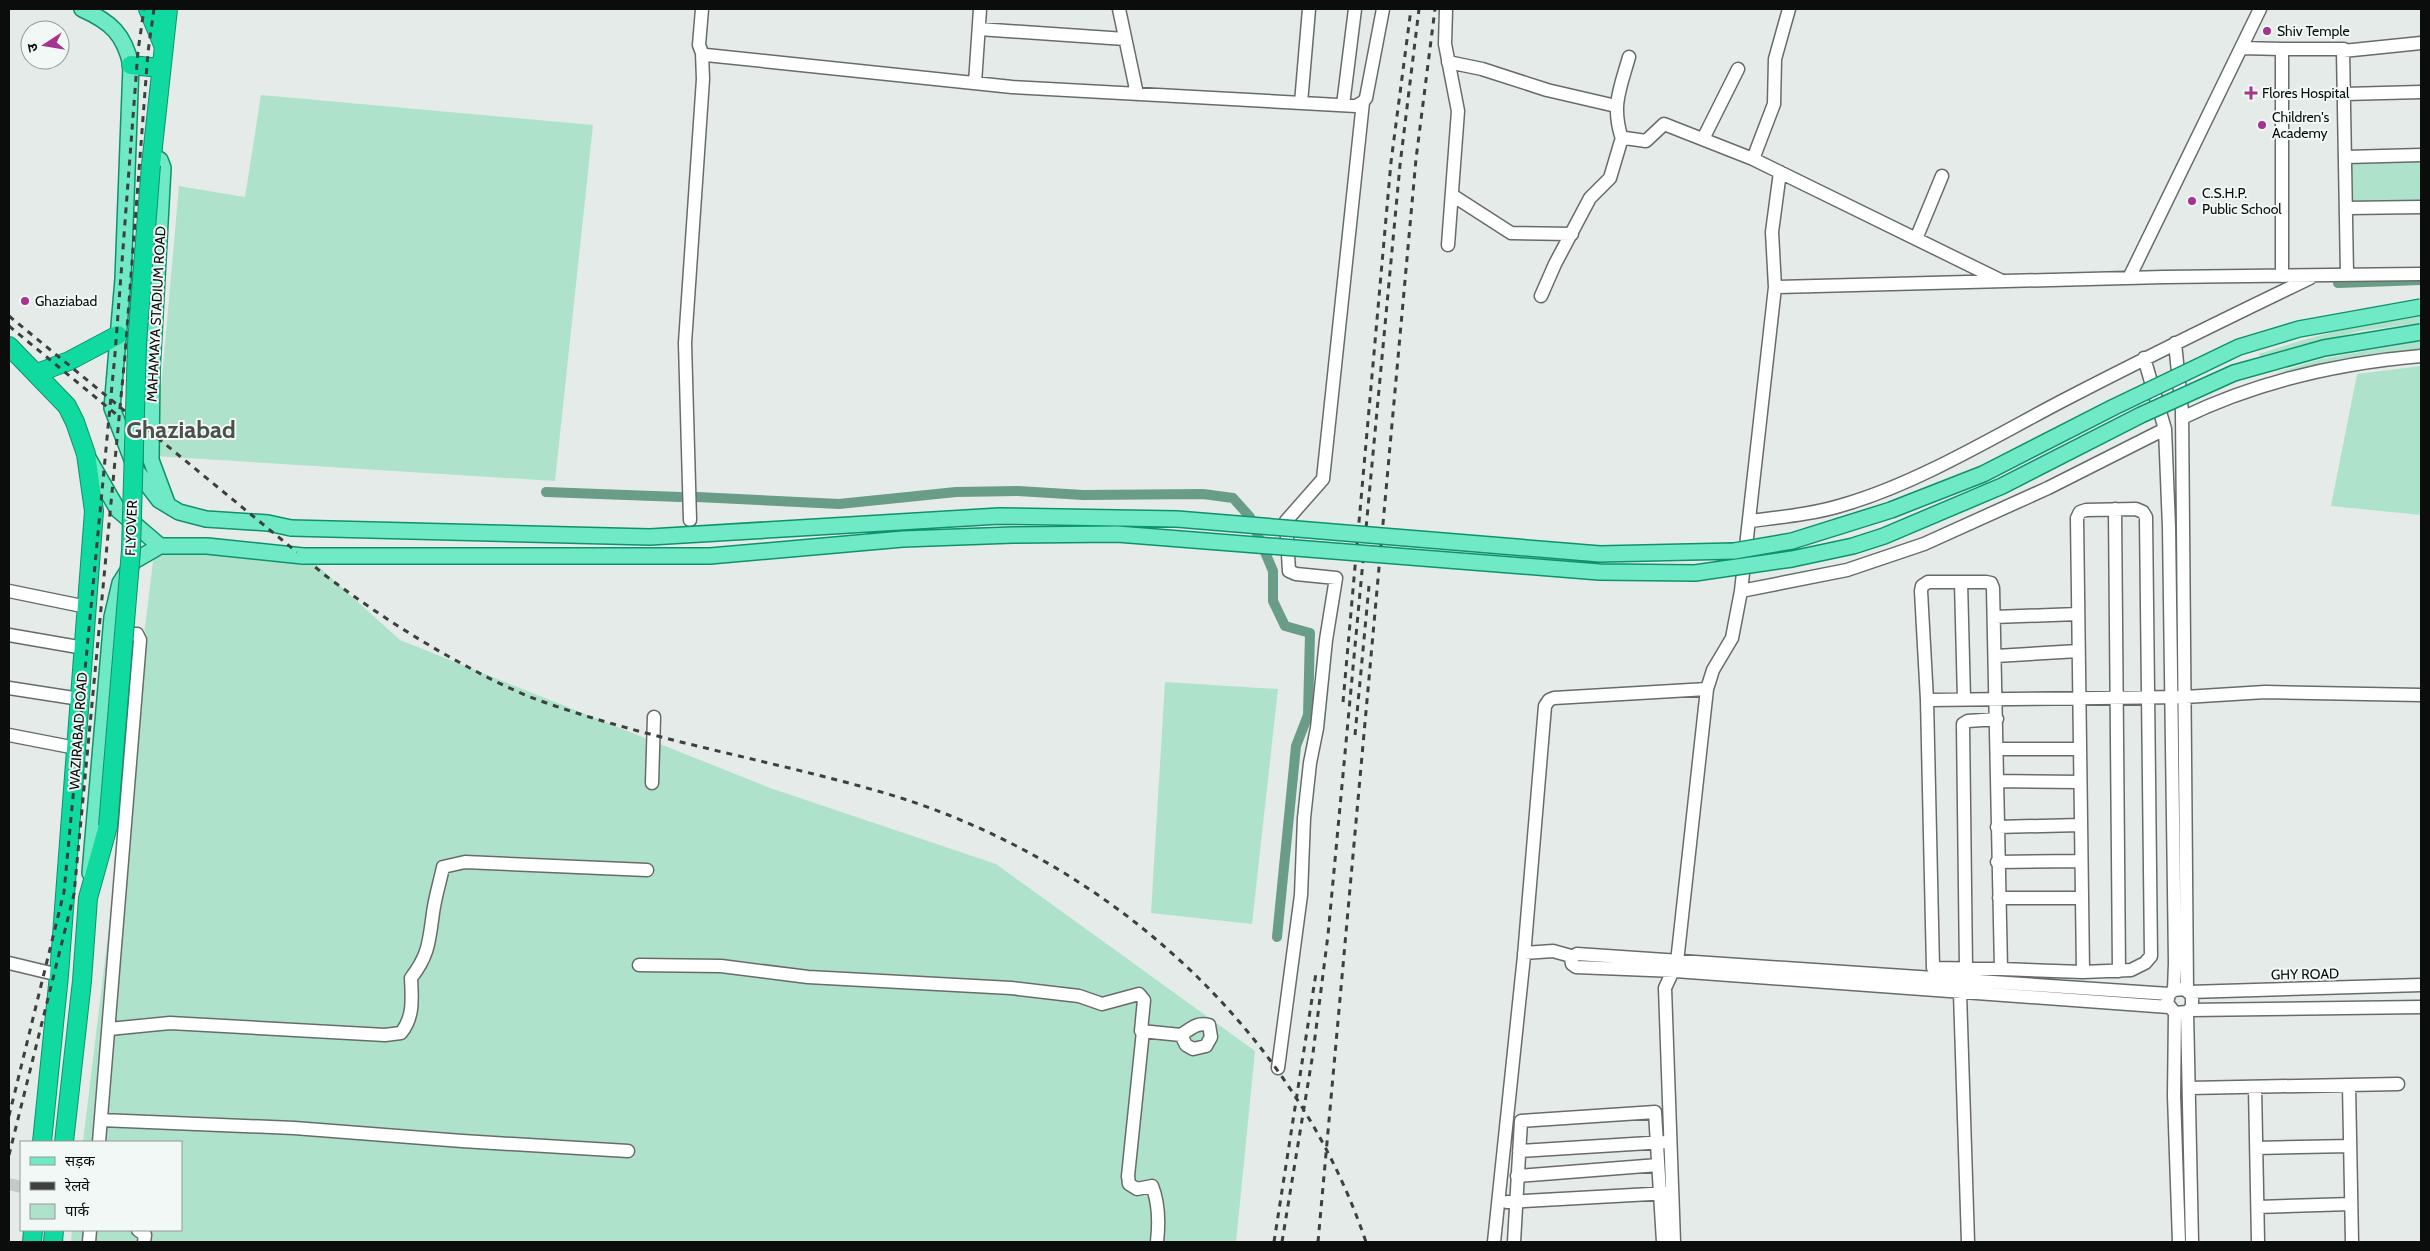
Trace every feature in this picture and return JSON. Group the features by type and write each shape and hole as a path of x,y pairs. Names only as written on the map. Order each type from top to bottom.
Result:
{"highway":[{"path":"148,9 164,46"},
{"name":"FLYOVER","path":"88,898 108,826 131,550 137,343 160,68 168,9"},
{"path":"132,65 160,68"},
{"path":"37,373 69,361 118,335"},
{"name":"WAZIRABAD ROAD","path":"9,346 67,406 75,422 86,454 94,511 59,975 42,1138"},
{"path":"42,1138 64,1139 82,980 88,898"}],"main road":[{"path":"82,9 99,16 116,31 126,46 132,65 123,271 112,408 136,470 159,500 179,512 206,519 268,523 291,528 650,538 1019,516 1177,519 1600,554 1734,551 1801,538 1891,510 1983,474 2070,432 2114,407 2239,347 2299,329 2421,307"},
{"name":"MAHAMAYA STADIUM ROAD","path":"152,160 160,160 163,168 152,369 151,460 168,506"},
{"path":"88,898 110,634 120,583 134,561 160,546 207,546 303,556 710,556 903,539 1118,534 1600,572 1695,573 1792,559 1853,546 1884,536 2002,486 2141,416 2234,373 2324,348 2421,332"},
{"path":"86,454 118,510 160,546"}],"street":[{"path":"690,520 685,343 703,79 702,53 699,45 702,9"},
{"path":"975,83 980,9"},
{"path":"1118,9 1137,94"},
{"path":"1301,102 1309,9"},
{"path":"1343,105 1355,9"},
{"path":"1278,1068 1301,895 1304,818 1309,772 1317,728 1326,640 1336,578 1296,574 1289,571 1286,521 1323,479 1363,102 1383,9"},
{"path":"1446,9 1445,36 1448,62 1458,111 1448,246"},
{"path":"1753,159 1774,104 1775,59 1789,9"},
{"path":"2129,278 2260,9"},
{"path":"980,29 1125,39"},
{"path":"2241,48 2344,49 2421,43"},
{"path":"2282,49 2282,276"},
{"path":"2344,49 2347,276"},
{"path":"702,53 975,83 1356,106 1363,102"},
{"path":"1541,296 1554,264 1590,198 1610,178 1622,139 1616,120 1616,106 1629,57"},
{"path":"1448,62 1482,70 1547,90 1616,106"},
{"path":"1703,139 1738,69"},
{"path":"2345,94 2421,92"},
{"path":"1622,139 1646,141 1664,124 1753,159 2004,282"},
{"path":"2346,157 2421,155"},
{"path":"1663,1242 1670,1142 1664,998 1666,983 1676,966 1708,689 1713,670 1732,638 1741,591 1775,287 1772,232 1780,172"},
{"path":"1916,239 1942,176"},
{"path":"1452,195 1510,233 1572,234"},
{"path":"2347,208 2421,207"},
{"path":"1775,287 2129,278 2421,274"},
{"path":"1750,521 1793,516 1846,504 1894,486 1978,445 2144,358 2314,276"},
{"path":"2175,343 2182,418 2185,697 2180,1001 2174,1096 2179,1242"},
{"path":"2182,418 2241,392 2273,382 2332,369 2421,356"},
{"path":"2144,358 2165,429 2180,1001 2189,1088 2192,1242"},
{"path":"1741,591 1782,585 1848,570 1924,544 2048,488 2165,429"},
{"path":"2115,510 2119,971"},
{"path":"2001,969 1997,862 1998,749 1993,588 1991,583 1961,582 1928,582 1922,586 1927,700 1933,968 2083,972 2131,970 2146,963 2151,956 2146,517 2141,510 2082,511 2078,516 2078,698 2083,972"},
{"path":"1961,582 1964,699"},
{"path":"9,591 87,607"},
{"path":"1994,617 2078,614"},
{"path":"99,1141 140,640 137,634 110,634"},
{"path":"9,635 84,648"},
{"path":"1996,656 2078,651"},
{"path":"9,688 80,699"},
{"path":"1494,1242 1524,953 1546,703 1554,698 1708,689"},
{"path":"1927,700 2185,697 2265,692 2421,695"},
{"path":"652,783 654,717"},
{"path":"1966,969 1963,726 1968,720 1997,719"},
{"path":"9,735 76,748"},
{"path":"1998,749 2079,748"},
{"path":"1997,781 2080,782"},
{"path":"1997,827 2080,825"},
{"path":"1997,862 2081,861"},
{"path":"109,1030 170,1023 385,1035 401,1033 409,1023 412,1001 411,978 422,964 430,945 433,912 443,867 465,862 647,870"},
{"path":"1999,898 2082,898"},
{"path":"1524,953 1553,951 1571,956 1572,964 1576,967 1676,966 2180,1001"},
{"path":"9,963 59,975"},
{"path":"639,965 721,966 808,977 1012,988 1079,996 1102,1004 1139,994 1144,1000 1141,1031 1143,1031 1128,1176 1129,1184 1137,1189 1152,1186 1157,1203 1158,1242"},
{"path":"1676,966 1960,993 2421,1007"},
{"name":"GHY ROAD","path":"2180,1001 2421,985"},
{"path":"1960,993 1968,1242"},
{"path":"1143,1031 1181,1035"},
{"path":"2189,1088 2398,1084"},
{"path":"2348,1085 2352,1242"},
{"path":"2255,1087 2258,1242"},
{"path":"1514,1242 1521,1120 1655,1112 1658,1165 1666,1193 1674,1242"},
{"path":"101,1120 294,1128 628,1151"},
{"path":"1503,1151 1519,1153 1670,1142"},
{"path":"2256,1148 2350,1146"},
{"path":"1517,1176 1658,1165"},
{"path":"1498,1203 1666,1193"},
{"path":"2258,1207 2351,1204"},
{"path":"139,1231 144,1235 144,1242"}],"green space":[{"path":"261,95 593,125 555,481 155,456 179,186 245,197"},
{"path":"2421,156 2421,201 2350,204 2349,159"},
{"path":"2421,315 2421,323 2360,331 2261,358 2259,354 2339,331"},
{"path":"2421,341 2421,353 2359,359 2275,373 2321,359"},
{"path":"2421,366 2421,515 2331,506 2357,374"},
{"path":"299,549 400,640 770,788 996,864 1255,1051 1236,1242 71,1242 72,1231 182,1231 182,1141 83,1141 154,553"},
{"path":"1165,682 1278,689 1252,924 1151,913"}],"waterway":[{"path":"2338,283 2421,280"},
{"path":"697,497 839,504 956,492 1018,491 1083,495 1203,494 1233,498 1250,517 1273,571 1273,601 1285,626 1310,633 1308,715 1296,746 1277,937"},
{"path":"546,492 680,497"}],"tunnel":[{"path":"9,1184 20,1187"}],"railway":[{"path":"9,1116 64,892 115,354 138,51 144,9"},
{"path":"9,1155 74,894 125,355 148,52 154,9"},
{"path":"1343,702 1391,162 1411,9"},
{"path":"1282,1242 1313,1053 1328,935 1400,165 1419,9"},
{"path":"1318,1242 1416,159 1435,9"},
{"path":"9,316 326,576 395,624 502,685 538,700 624,727 888,794 968,823 1044,861 1115,907 1181,961 1240,1022 1291,1090 1333,1163 1366,1242"},
{"path":"9,326 117,415"},
{"path":"1355,735 1369,586"},
{"path":"1274,1242 1316,973"}],"place":[{"name":"Shiv Temple","path":"2267,31"},
{"name":"Flores Hospital","path":"2251,93"},
{"name":"Children's Academy","path":"2262,125"},
{"name":"C.S.H.P. Public School","path":"2192,201"},
{"name":"Ghaziabad","path":"25,301"}],"district":[{"name":"Ghaziabad","path":"181,430"}]}
